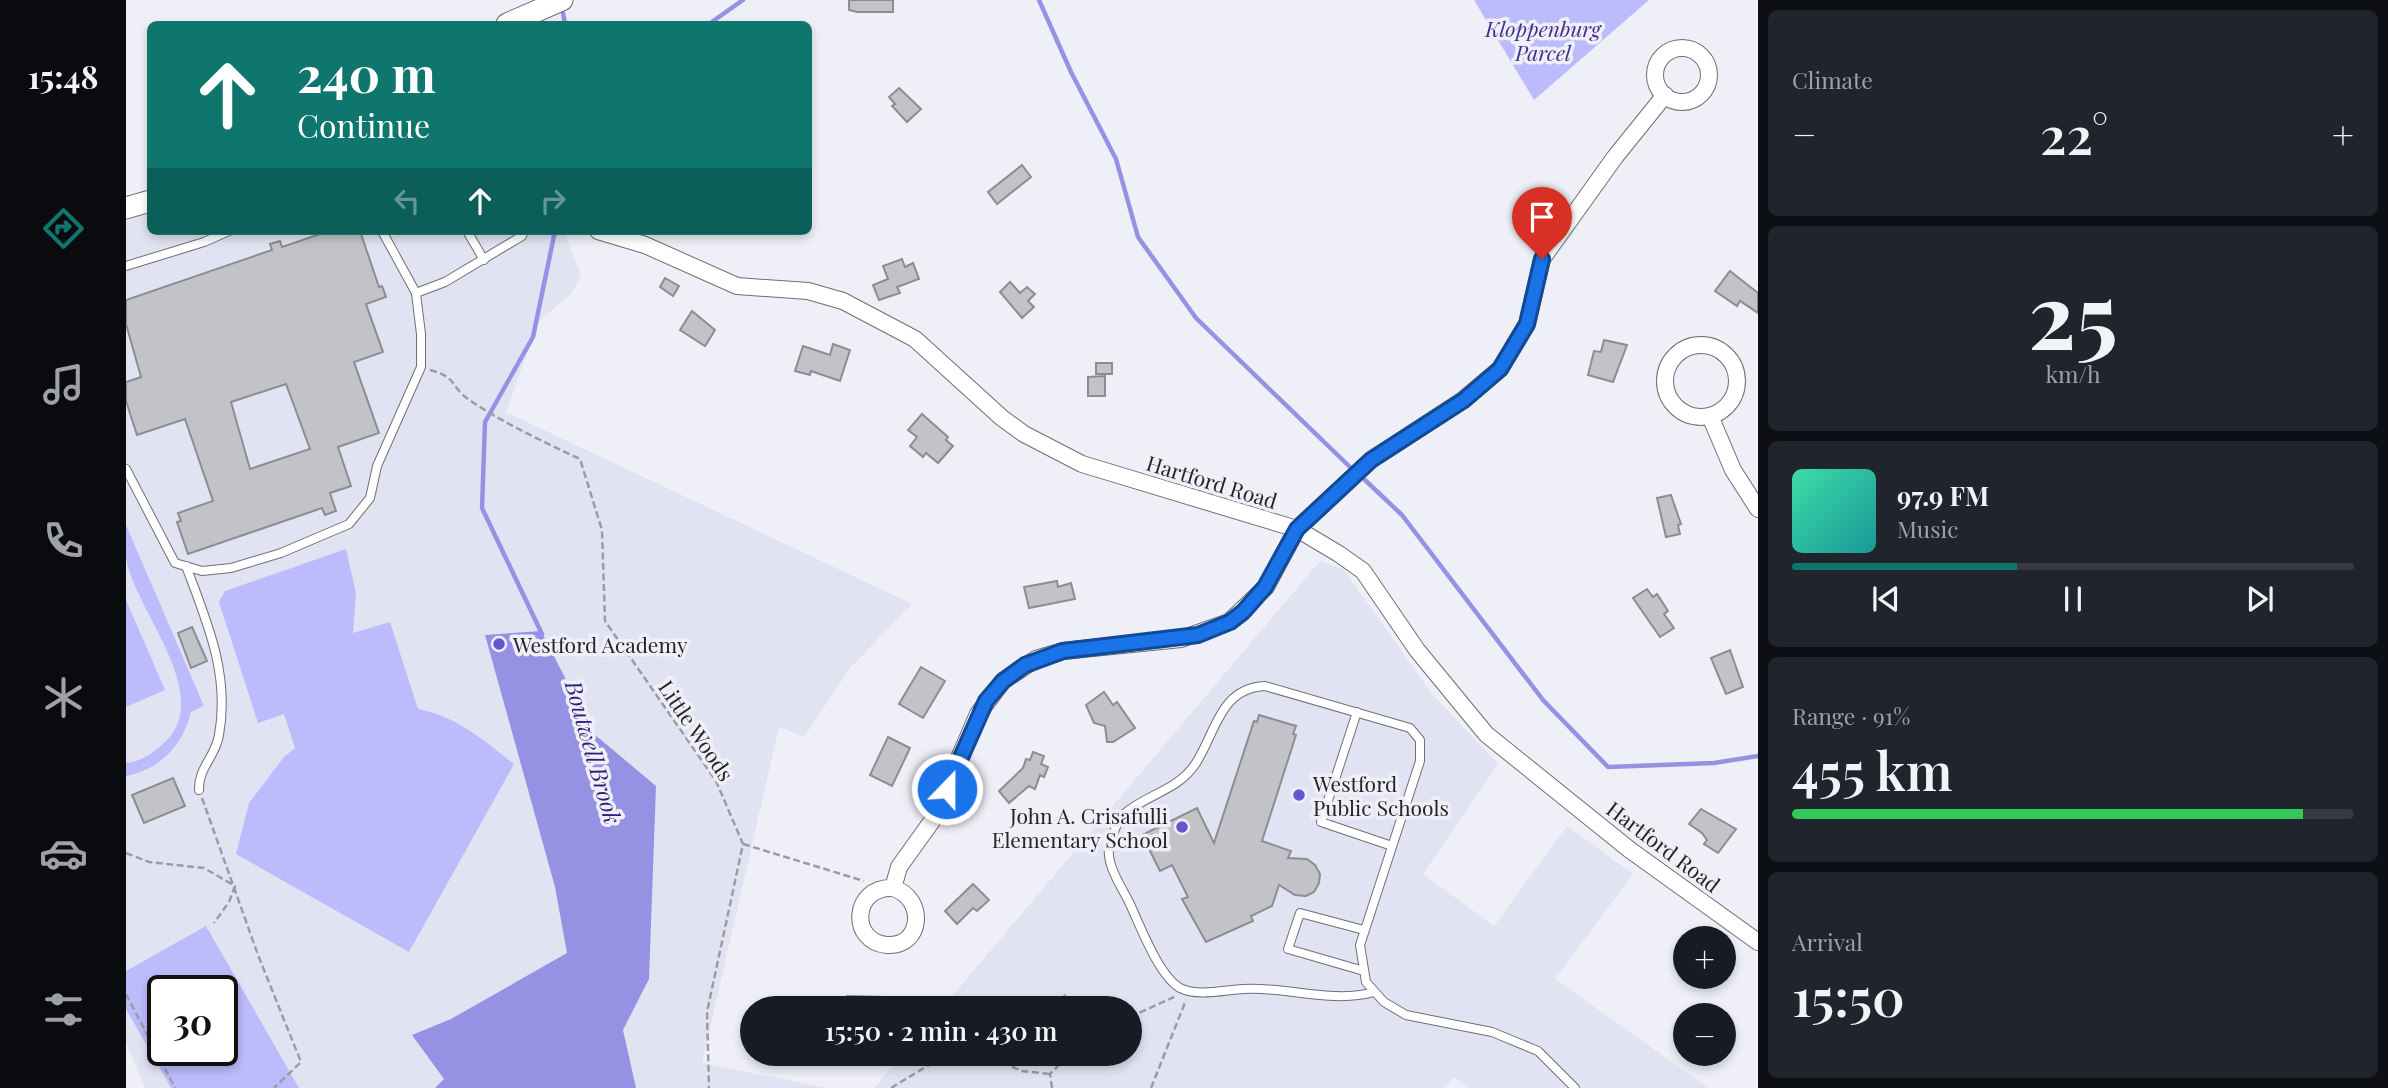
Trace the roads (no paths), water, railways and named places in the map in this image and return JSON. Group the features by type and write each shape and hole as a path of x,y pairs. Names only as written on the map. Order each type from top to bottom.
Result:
{"street":[{"path":"514,21 562,0"},
{"path":"890,888 898,866 932,821 978,714 1003,681 1036,659 1063,651 1181,639 1230,622 1265,587 1297,529 1371,460 1464,400 1500,369 1527,324 1542,259 1615,157 1665,95"},
{"path":"126,208 147,202"},
{"name":"Hartford Road","path":"611,235 645,245 737,286 808,291 843,301 915,340 1002,418 1024,434 1082,464 1297,529 1363,571 1417,650 1486,734 1630,850 1758,942"},
{"path":"1692,346 1707,346 1721,351 1735,368 1737,383 1733,398 1724,409 1710,416 1695,417 1681,412 1667,394 1665,379 1669,365 1678,353 1692,346"},
{"path":"1710,416 1733,470 1758,509"}],"lane":[{"path":"126,266 220,235"},
{"path":"126,469 175,563 202,570 231,568 281,553 349,524 370,498 377,466 421,367 416,293 384,235"},
{"path":"469,235 484,260"},
{"path":"416,293 484,260 522,235"},
{"path":"186,566 217,652 223,679 219,738 199,776 199,790"},
{"path":"1374,992 1355,997 1314,995 1280,988 1206,992 1181,988 1165,973 1112,868 1109,847 1122,815 1181,780 1210,741 1216,720 1229,702 1251,687 1265,686 1410,728 1420,740 1420,761 1360,945 1366,982 1384,1002 1406,1016 1492,1032 1538,1051 1575,1088"},
{"path":"1357,712 1321,822 1392,846"},
{"path":"1364,930 1300,913 1288,949 1364,971"}],"water":[{"path":"541,631 594,734 656,786 649,979 623,1030 636,1088 435,1088 444,1079 412,1035 451,1019 567,953 555,887 485,635"}],"waterway":[{"path":"713,21 743,0"},
{"path":"1039,0 1071,72 1116,159 1138,237 1196,318 1350,467"},
{"name":"Boutwell Brook","path":"562,8 564,21"},
{"name":"Boutwell Brook","path":"542,634 482,508 485,422 533,337 554,235"},
{"path":"1365,480 1402,515 1543,700 1608,767 1714,763 1758,756"}],"place":[{"name":"Westford Academy","path":"499,644"},
{"name":"Westford Public Schools","path":"1299,795"},
{"name":"John A. Crisafulli Elementary School","path":"1182,827"}],"park label":[{"name":"Kloppenburg Parcel","path":"1543,40"}]}
